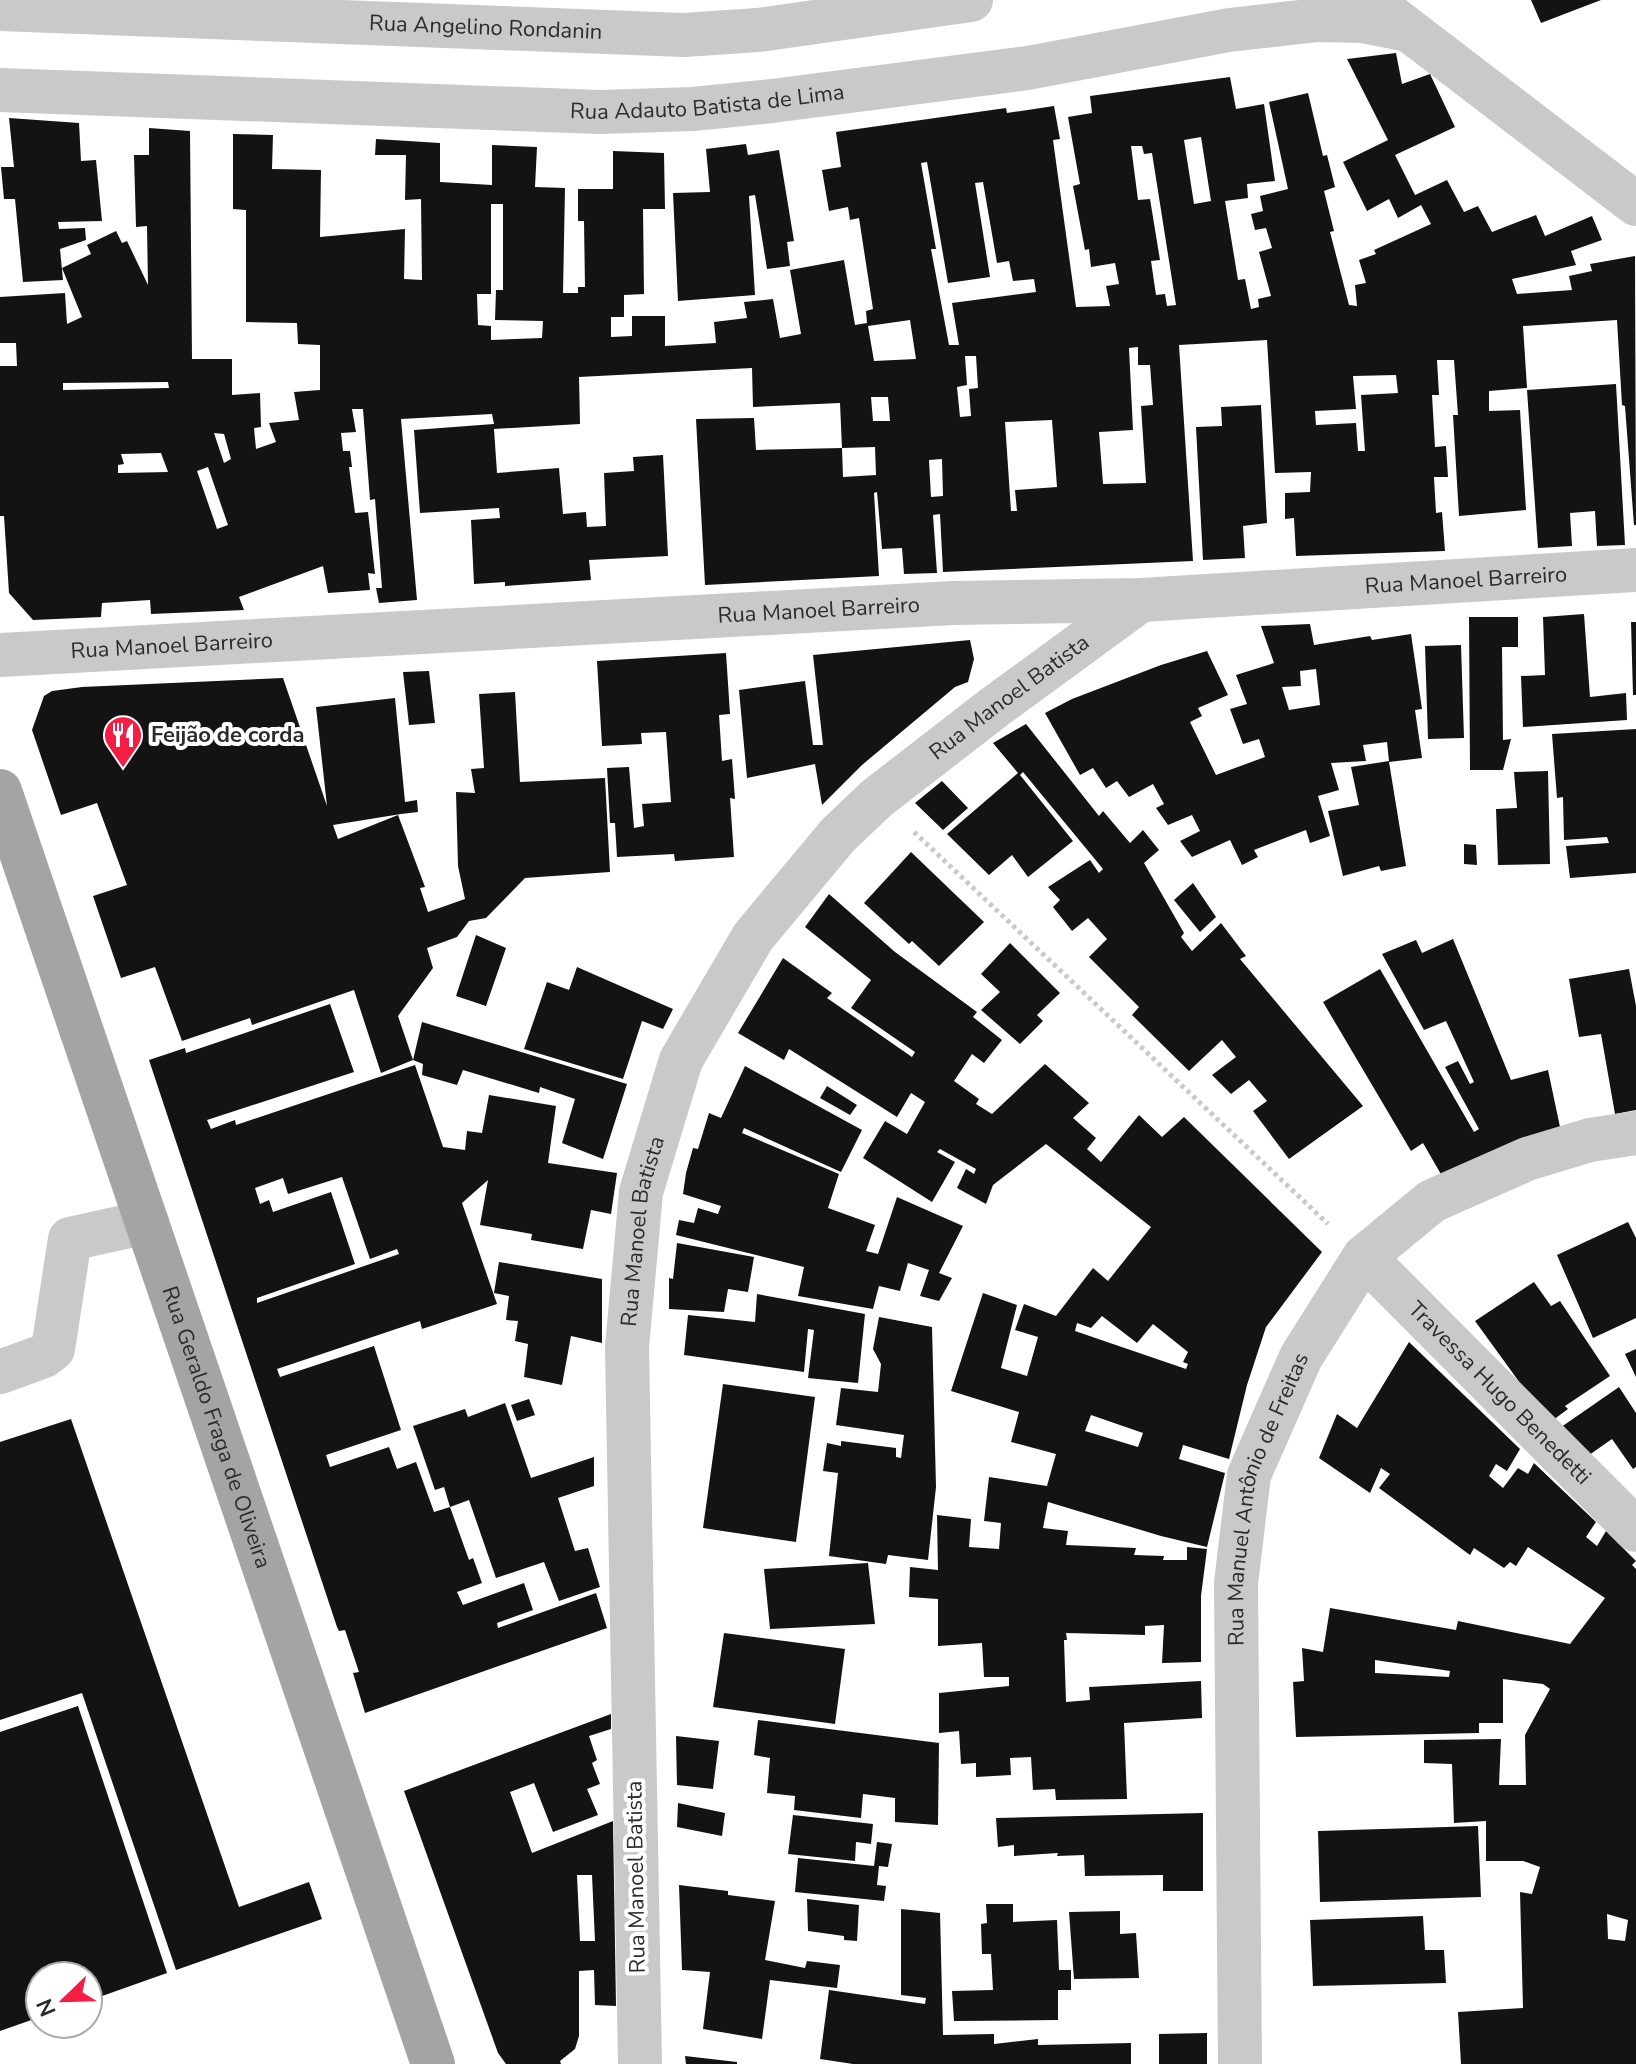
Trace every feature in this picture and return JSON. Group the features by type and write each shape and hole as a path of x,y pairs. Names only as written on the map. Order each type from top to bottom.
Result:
{"main road":[{"name":"Rua Geraldo Fraga de Oliveira","path":"0,791 433,2064"}],"street":[{"name":"Rua Angelino Rondanin","path":"0,9 684,35 758,30 971,0"},
{"path":"1370,0 1636,204"},
{"name":"Rua Adauto Batista de Lima","path":"0,90 600,112 693,109 1028,68 1229,30 1289,23 1362,21 1408,30"},
{"name":"Rua Manoel Barreiro","path":"0,655 953,603 1141,600 1636,570"},
{"name":"Rua Manoel Batista","path":"640,2064 627,1347 641,1192 681,1060 753,937 838,835 877,798 1141,600"},
{"name":"Rua Manuel Antônio de Freitas","path":"1240,2064 1236,1583 1249,1475 1301,1357 1364,1257 1432,1201 1527,1159 1590,1140 1636,1133"},
{"path":"0,1372 44,1356 53,1349 70,1239 147,1222"},
{"name":"Travessa Hugo Benedetti","path":"1364,1257 1636,1530"}],"path":[{"path":"877,798 1364,1257"}],"building":[{"path":"1531,0 1601,0 1541,23"},
{"path":"1396,53 1402,84 1430,74 1455,127 1395,155 1415,195 1447,180 1464,212 1478,206 1492,232 1536,215 1545,236 1592,216 1602,240 1571,251 1576,265 1512,279 1517,294 1572,290 1569,276 1592,271 1590,264 1635,256 1636,525 1625,406 1622,405 1617,320 1523,326 1527,388 1489,391 1489,411 1520,410 1526,510 1459,516 1453,415 1458,415 1454,360 1437,360 1439,395 1432,395 1435,447 1446,446 1448,477 1434,477 1436,513 1442,512 1445,551 1296,556 1294,518 1285,519 1285,493 1310,492 1311,472 1275,473 1267,340 1179,345 1193,561 943,572 940,514 933,515 937,573 904,574 902,548 882,549 877,492 874,493 879,576 705,585 696,419 754,418 756,450 842,448 840,403 753,407 752,368 579,377 580,424 494,429 497,473 559,468 563,514 586,512 587,527 606,526 604,473 634,471 633,457 663,455 668,556 589,560 591,580 505,586 505,582 474,584 471,520 500,518 499,508 420,513 414,430 494,424 492,414 401,419 417,600 379,603 376,588 382,588 375,499 370,500 363,409 352,409 356,432 341,433 343,451 350,451 355,513 368,512 375,574 368,573 370,590 328,593 323,566 239,597 244,610 151,614 150,600 102,603 101,617 33,620 9,593 4,516 0,516 0,366 17,366 16,343 0,343 0,297 65,293 67,324 82,317 62,268 91,254 87,245 116,231 122,243 127,241 148,285 147,226 136,227 134,155 149,155 149,128 190,131 192,359 232,359 232,395 260,393 261,427 254,428 256,449 276,442 269,423 299,420 294,392 320,390 320,345 298,344 297,323 246,322 246,210 233,209 233,134 273,135 272,169 321,170 320,237 405,229 404,279 422,280 421,199 405,200 406,155 375,155 376,139 440,143 440,182 492,185 492,145 537,147 535,187 565,188 563,293 578,293 578,287 585,287 584,221 578,221 578,189 613,189 613,151 664,153 665,209 643,209 644,294 624,295 624,317 611,317 611,337 632,336 632,316 665,316 665,346 716,343 714,322 747,318 744,302 773,299 780,338 801,334 790,270 844,260 855,325 867,323 866,311 873,309 859,218 850,220 848,207 829,211 822,170 841,167 836,132 1006,108 1007,113 1054,106 1060,139 1053,140 1076,307 1110,306 1106,286 1119,284 1115,263 1091,267 1089,249 1085,250 1073,186 1080,184 1068,117 1092,113 1090,96 1230,77 1236,109 1264,104 1275,181 1247,184 1248,198 1225,201 1238,280 1245,279 1251,309 1259,307 1258,299 1271,296 1259,252 1272,248 1266,228 1255,230 1251,214 1263,211 1260,196 1288,189 1269,102 1308,93 1323,156 1327,155 1335,187 1324,191 1334,231 1330,232 1349,305 1357,306 1355,285 1366,283 1359,260 1431,224 1421,205 1398,218 1389,199 1367,211 1343,162 1388,140 1347,59","holes":["1201,137 1211,201 1194,204 1184,140","1131,146 1142,146 1144,154 1152,153 1176,305 1167,306 1165,294 1156,295 1151,261 1160,260 1150,199 1138,200","927,162 948,283 990,277 975,183 983,182 997,263 1009,261 1013,281 1034,279 1036,292 952,303 959,345 949,345 931,249 936,249 921,163","491,204 503,204 503,290 496,290 495,320 543,321 542,338 491,340 491,326 478,325 477,294 491,294","910,320 916,359 874,361 868,326","1138,347 1138,365 1150,365 1153,405 1141,406 1146,483 1103,484 1099,432 1133,430 1129,348","965,356 976,356 978,388 969,389 971,416 960,417 957,387 967,385","1396,375 1398,393 1361,395 1365,451 1358,451 1356,423 1316,425 1315,411 1356,409 1353,376","168,382 169,388 63,390 63,383","871,397 888,397 890,421 873,421","1052,420 1057,487 1015,490 1017,511 1011,511 1005,422","214,433 224,434 231,459 224,463","875,447 876,475 843,477 842,448","161,453 168,472 118,473 118,465 124,464 121,454","942,459 943,496 931,497 929,460","208,467 228,525 217,529 197,471"]},
{"path":"9,118 79,123 81,161 96,160 102,221 58,222 59,229 85,228 86,240 60,249 63,280 23,282 15,199 4,199 1,167 14,167"},
{"path":"746,144 748,155 779,150 794,241 787,242 790,266 767,269 755,195 749,196 755,295 678,301 673,193 710,192 706,149"},
{"path":"1616,384 1625,545 1597,546 1595,511 1570,513 1572,546 1538,548 1527,390"},
{"path":"1261,405 1267,523 1243,526 1245,558 1203,560 1196,427 1222,426 1221,407"},
{"path":"1584,614 1590,697 1626,693 1627,720 1523,727 1521,676 1545,675 1543,617"},
{"path":"1469,617 1518,617 1518,647 1502,647 1503,740 1511,739 1503,770 1470,770"},
{"path":"1631,622 1636,622 1636,695 1633,695"},
{"path":"1310,624 1314,645 1370,636 1372,640 1411,634 1422,709 1415,710 1422,758 1389,762 1406,866 1381,871 1379,866 1343,876 1328,811 1359,805 1351,767 1389,761 1387,742 1363,745 1366,761 1331,763 1339,790 1318,796 1330,836 1310,843 1306,830 1254,850 1258,857 1242,865 1230,840 1192,857 1180,841 1200,831 1192,815 1168,825 1156,808 1164,804 1153,784 1129,797 1117,781 1106,788 1093,768 1080,775 1045,713 1072,699 1207,651 1228,695 1198,708 1202,716 1190,722 1216,775 1265,757 1259,739 1243,744 1230,709 1247,704 1236,675 1274,663 1261,626","holes":["1316,669 1320,705 1289,710 1282,687 1301,686 1300,671"]},
{"path":"970,640 974,659 968,682 955,687 862,765 822,805 815,764 747,778 739,690 805,681 813,745 823,745 813,655"},
{"path":"1461,645 1464,738 1428,739 1425,646"},
{"path":"726,653 730,714 719,715 722,761 732,759 735,799 730,798 734,857 675,861 674,854 617,857 615,823 610,823 607,768 629,767 634,828 644,826 642,804 671,802 666,732 641,733 642,744 602,746 597,661"},
{"path":"429,671 435,723 409,725 403,672"},
{"path":"283,678 327,806 316,707 395,698 405,802 417,800 418,812 401,814 333,825 338,839 398,815 425,887 420,888 428,912 465,899 458,866 456,792 475,793 471,769 484,768 479,694 515,692 520,782 605,778 610,872 525,878 486,918 469,921 457,937 427,948 433,968 398,1016 413,1060 381,1073 354,990 252,1025 250,1018 182,1041 155,967 121,978 93,896 127,885 97,803 61,815 32,730 44,696 52,691"},
{"path":"1026,724 1099,816 1103,811 1130,843 1143,830 1159,850 1144,863 1184,933 1181,937 1192,951 1221,923 1246,956 1240,959 1363,1106 1289,1159 1253,1111 1267,1101 1249,1080 1231,1094 1212,1075 1236,1057 1222,1040 1189,1071 1132,1015 1139,1007 1089,957 1107,939 1088,918 1072,931 1053,907 1060,900 1048,887 1090,860 1099,873 1103,869 1023,772 1020,775 1073,841 1028,877 1012,855 989,875 947,834 1018,773 993,743"},
{"path":"1636,729 1636,873 1570,878 1566,846 1609,843 1607,837 1564,840 1563,797 1557,798 1552,734"},
{"path":"1548,771 1550,864 1498,865 1496,809 1517,808 1514,772"},
{"path":"942,781 968,808 943,830 915,803"},
{"path":"1464,844 1476,845 1477,865 1464,864"},
{"path":"911,852 984,922 939,966 912,941 909,944 864,903"},
{"path":"1193,883 1216,917 1200,932 1174,900"},
{"path":"829,894 895,952 977,1012 973,1017 1002,1040 984,1063 972,1054 954,1081 979,1099 976,1104 992,1114 1045,1064 1089,1103 1073,1118 1096,1138 1087,1149 1101,1162 1139,1115 1162,1137 1184,1117 1322,1252 1266,1327 1247,1385 1229,1459 1183,1445 1179,1459 1225,1473 1207,1547 1048,1502 1043,1528 1068,1531 1066,1545 1136,1548 1134,1555 1164,1556 1163,1560 1187,1560 1187,1547 1207,1549 1201,1596 1201,1662 1162,1663 1164,1625 1145,1626 1145,1635 1066,1633 1066,1702 1090,1700 1089,1687 1201,1681 1202,1718 1124,1723 1127,1799 1056,1800 1055,1789 1033,1790 1031,1757 1010,1758 1011,1775 976,1777 976,1763 961,1764 959,1731 939,1733 939,1693 1009,1686 1009,1677 984,1677 982,1643 938,1646 938,1599 909,1597 910,1567 938,1570 937,1515 971,1519 969,1547 999,1549 1001,1523 984,1521 989,1477 1047,1486 1056,1454 1011,1442 1019,1412 951,1391 983,1293 1017,1305 1001,1368 1027,1376 1038,1337 1015,1330 1024,1304 1056,1316 1093,1268 1108,1281 1151,1227 1046,1144 993,1185 986,1204 957,1188 966,1169 974,1174 976,1169 940,1149 937,1152 955,1162 932,1202 863,1158 885,1121 907,1134 925,1102 911,1093 897,1117 789,1049 784,1060 738,1033 783,958 832,993 827,998 912,1057 915,1052 851,1008 871,980 805,927","holes":["1102,1316 1137,1343 1153,1324 1188,1352 1183,1362 1188,1364 1186,1369 1075,1331 1077,1323 1091,1328","1091,1415 1143,1433 1138,1447 1085,1431"]},
{"path":"476,935 506,948 486,1006 456,996"},
{"path":"1453,939 1511,1080 1548,1070 1560,1127 1442,1176 1423,1143 1411,1151 1323,1002 1380,969 1474,1132 1479,1129 1445,1067 1458,1061 1470,1084 1474,1082 1446,1021 1424,1030 1382,954 1416,940 1422,953"},
{"path":"1010,943 1060,993 1037,1015 1043,1021 1020,1044 981,1010 1000,992 981,974"},
{"path":"577,967 673,1009 663,1029 642,1021 623,1079 524,1049 547,982 569,990"},
{"path":"1629,969 1636,1006 1636,1110 1615,1114 1601,1034 1579,1037 1569,979"},
{"path":"330,1004 354,1072 207,1120 211,1129 235,1120 236,1125 415,1065 443,1147 465,1150 467,1131 482,1133 489,1095 556,1106 548,1163 617,1173 611,1214 591,1210 583,1249 531,1240 532,1234 480,1225 488,1180 462,1203 497,1304 422,1329 420,1321 277,1369 280,1377 374,1346 401,1430 326,1455 330,1467 389,1447 397,1469 416,1462 434,1512 450,1507 469,1560 473,1558 482,1583 457,1592 463,1605 524,1583 533,1610 497,1623 498,1628 596,1593 607,1628 365,1713 353,1673 359,1672 345,1630 339,1631 337,1627 149,1060 185,1048 186,1053","holes":["342,1177 370,1259 397,1249 399,1254 257,1303 257,1298 355,1264 331,1192 273,1212 269,1200 260,1204 255,1188 283,1178 288,1194"]},
{"path":"422,1022 627,1084 603,1159 562,1143 575,1099 540,1087 539,1093 463,1070 457,1085 422,1075 423,1064 413,1060"},
{"path":"745,1066 862,1130 841,1172 744,1128 742,1133 839,1174 828,1208 875,1225 866,1251 878,1254 897,1197 963,1226 939,1273 952,1278 939,1301 920,1296 929,1270 908,1263 900,1291 879,1286 873,1309 798,1296 804,1267 676,1235 679,1220 694,1223 698,1208 718,1214 721,1206 683,1194 686,1173 693,1148 698,1149 709,1113 721,1118"},
{"path":"827,1086 857,1105 850,1115 820,1098"},
{"path":"1628,1222 1636,1238 1636,1318 1593,1338 1557,1255"},
{"path":"677,1243 754,1257 748,1292 728,1289 724,1312 669,1309 669,1278 673,1279"},
{"path":"499,1262 602,1279 602,1343 571,1336 562,1385 524,1377 528,1344 515,1341 518,1321 506,1320 509,1296 494,1293"},
{"path":"1534,1282 1551,1306 1560,1301 1610,1376 1565,1406 1568,1409 1549,1423 1475,1321"},
{"path":"757,1294 865,1314 858,1383 808,1378 814,1330 808,1329 804,1372 684,1355 688,1315 755,1322"},
{"path":"879,1317 932,1327 936,1487 928,1560 888,1555 886,1564 829,1556 838,1473 823,1471 827,1443 841,1446 841,1441 896,1448 896,1457 901,1458 904,1435 836,1425 841,1388 878,1392 881,1364 873,1349"},
{"path":"1409,1342 1520,1449 1507,1471 1496,1464 1489,1476 1503,1488 1518,1468 1528,1474 1534,1463 1596,1522 1586,1537 1597,1546 1606,1531 1636,1561 1632,1565 1636,1569 1636,2064 1461,2064 1458,2012 1523,2008 1520,1892 1532,1894 1540,1867 1523,1861 1486,1861 1486,1821 1454,1823 1452,1764 1424,1763 1424,1740 1501,1739 1499,1785 1526,1785 1525,1735 1550,1689 1543,1684 1503,1679 1503,1723 1479,1723 1479,1733 1296,1737 1293,1682 1304,1681 1302,1648 1323,1652 1330,1608 1456,1630 1458,1621 1570,1644 1605,1598 1528,1547 1516,1566 1510,1562 1504,1568 1474,1548 1470,1555 1379,1488 1390,1474 1381,1468 1370,1493 1319,1458 1337,1414 1357,1428","holes":["1375,1660 1450,1671 1449,1677 1375,1673","1607,1914 1628,1920 1625,1941 1608,1939"]},
{"path":"1636,1349 1636,1377 1625,1354"},
{"path":"723,1384 815,1397 796,1542 703,1528"},
{"path":"1619,1387 1636,1413 1636,1467 1633,1469 1612,1439 1582,1460 1554,1432"},
{"path":"529,1399 535,1415 517,1421 511,1405"},
{"path":"505,1403 531,1478 594,1457 594,1486 558,1498 575,1551 588,1548 600,1587 559,1601 544,1562 496,1578 469,1500 450,1507 444,1487 435,1490 413,1426 465,1409 468,1417"},
{"path":"71,1419 239,1907 309,1882 322,1919 176,1970 82,1693 0,1720 0,1442"},
{"path":"868,1563 875,1624 770,1629 764,1569"},
{"path":"724,1633 845,1649 835,1724 713,1707"},
{"path":"78,1706 167,1973 104,1995 104,1960 24,1960 24,2023 0,2031 0,1732"},
{"path":"611,1714 611,1729 589,1736 597,1760 592,1763 600,1784 587,1789 598,1815 553,1832 534,1783 510,1792 532,1853 613,1821 616,2006 595,2005 594,1970 579,1971 579,2036 575,2049 560,2061 561,2064 506,2064 498,2053 404,1791","holes":["577,1875 592,1875 595,1941 580,1941"]},
{"path":"758,1720 939,1743 938,1825 895,1822 895,1798 863,1794 861,1818 794,1810 795,1796 767,1793 770,1758 754,1755"},
{"path":"676,1736 719,1741 713,1789 677,1785"},
{"path":"678,1803 725,1813 722,1836 677,1827"},
{"path":"1203,1813 1203,1891 1163,1891 1163,1875 1085,1876 1084,1855 1014,1856 1014,1845 998,1847 996,1818"},
{"path":"793,1815 873,1824 871,1844 856,1842 855,1861 788,1854"},
{"path":"1478,1826 1481,1897 1320,1902 1318,1831"},
{"path":"877,1842 892,1844 888,1867 879,1866 877,1885 886,1886 884,1901 795,1892 798,1858 874,1866"},
{"path":"679,1885 775,1901 765,1960 805,1968 807,1961 840,1965 837,1988 770,1980 762,2039 703,2029 710,1972 682,1970"},
{"path":"807,1899 859,1905 857,1941 808,1931"},
{"path":"986,1904 1013,1904 1013,1922 1057,1920 1059,1970 1071,1970 1071,1990 1058,1990 1058,2020 954,2021 952,1991 993,1990 991,1954 982,1954 981,1924 987,1923"},
{"path":"901,1909 940,1913 943,2035 994,2034 994,2044 1038,2039 1038,2045 1131,2043 1131,2064 853,2064 820,2059 829,1990 925,2004 926,1998 901,1995"},
{"path":"1120,1911 1120,1934 1136,1933 1139,1978 1074,1979 1069,1912"},
{"path":"1423,1916 1425,1950 1444,1950 1446,1983 1313,1986 1310,1920"},
{"path":"1207,2033 1207,2064 1159,2064 1159,2034"},
{"path":"685,2056 737,2062 737,2064 686,2064"}],"place":[{"name":"Feijão de corda","path":"123,769"}]}
